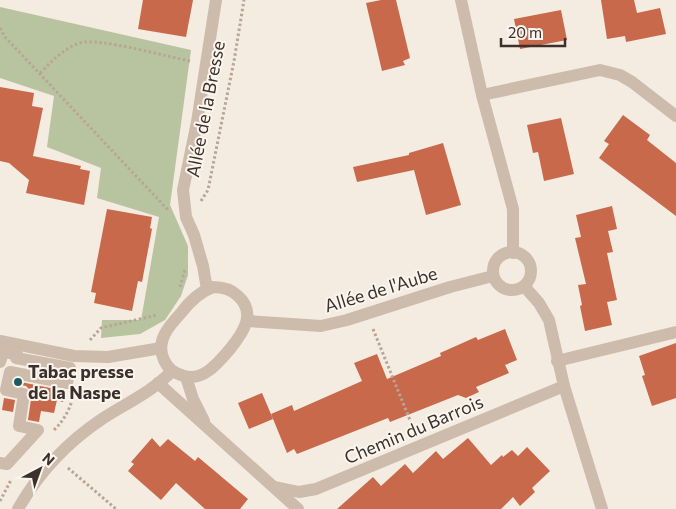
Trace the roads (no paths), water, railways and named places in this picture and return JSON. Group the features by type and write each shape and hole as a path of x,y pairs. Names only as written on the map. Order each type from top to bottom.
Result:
{"street":[{"name":"Allée de la Bresse","path":"207,289 203,266 194,236 180,217 216,0"},
{"path":"460,0 482,95 513,208 513,253"},
{"path":"482,95 600,70 620,75 632,82 676,116"},
{"path":"513,253 521,255 526,259 531,273 524,286 514,290 504,288 496,282 494,276 494,267 497,259 505,254 513,253"},
{"name":"Allée de l'Aube","path":"247,321 321,326 450,287 494,276"},
{"path":"524,286 539,303 549,320 564,386 602,509"},
{"path":"220,287 234,292 246,305 247,321 241,336 212,368 196,376 186,377 172,371 162,356 162,341 166,330 192,300 207,289 220,287"},
{"path":"557,361 676,332"},
{"path":"0,341 83,356 108,358 161,348"},
{"path":"0,362 2,352 17,354 16,358 70,368 67,383 10,372 6,390 24,394 19,426 38,430 7,464 0,463"},
{"path":"18,509 39,476 66,446 95,424 134,400 172,371"},
{"path":"186,377 199,413 209,430"},
{"path":"158,383 298,509"},
{"name":"Chemin du Barrois","path":"275,487 299,492 316,489 564,386"}],"place":[{"name":"Tabac presse de la Naspe","path":"18,382"}]}
